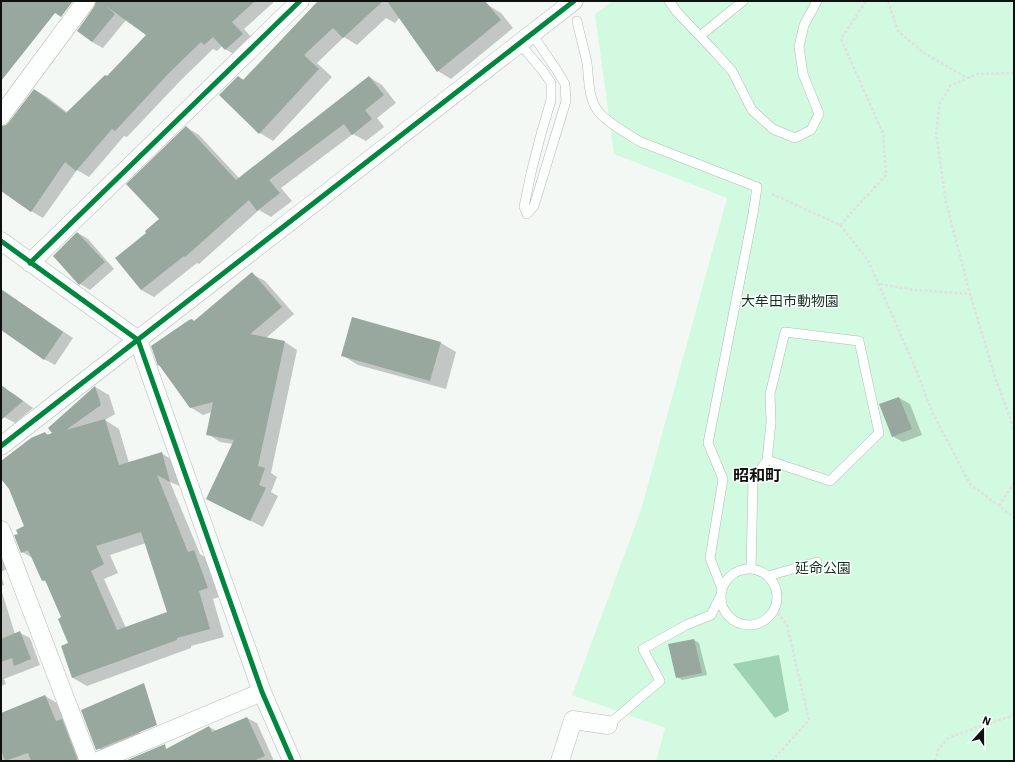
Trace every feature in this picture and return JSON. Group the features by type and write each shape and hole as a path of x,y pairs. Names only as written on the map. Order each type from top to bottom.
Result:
{"street":[{"path":"1,116 86,1"},
{"path":"30,263 300,1"},
{"path":"1,446 526,39 571,2"},
{"path":"1,241 138,340 262,692 292,761"},
{"path":"1,530 89,761"},
{"path":"98,761 262,692"},
{"path":"560,761 573,720 608,725"}],"lane":[{"path":"669,1 677,12 732,71 752,110 774,129 795,138 811,130 819,114 803,74 799,47 804,25 817,1"},
{"path":"700,36 743,1"},
{"path":"577,21 587,64 592,101 604,117 641,142 757,187 708,443 723,479 710,558 722,592 723,608 728,616 735,622 744,625 753,625 770,617 775,610 777,592 774,583 768,576 760,571 751,569 742,570 733,574 726,580 722,592 711,615 686,625 643,648 660,681 608,725"},
{"path":"526,39 556,69 565,84 566,101 534,206 527,214 524,207 540,134 551,100 551,83 526,39"},
{"path":"751,569 753,480 767,460 771,423 770,394 784,332 859,341 880,433 830,481 767,460"},
{"path":"768,576 817,562"}],"path":[{"path":"840,225 886,175 883,133 841,39 866,1"},
{"path":"888,1 898,31 924,53 968,78"},
{"path":"1014,73 978,74 950,85 940,103 936,133 946,202 970,294 996,380 1014,429"},
{"path":"757,187 840,225 868,260 914,365 932,414 970,484 1014,517"},
{"path":"879,284 914,290 970,294"},
{"path":"999,506 1014,483"},
{"path":"772,761 809,720 787,625 775,610"},
{"path":"935,761 939,748 950,737 1014,715"}],"green space":[{"name":"延命公園","path":"613,1 1014,1 1014,761 656,761 665,728 572,695 641,510 727,198 614,154 595,14"}],"shaded area":[{"path":"779,655 789,711 775,718 733,664"}],"building":[{"path":"1,1 73,1 61,17 55,13 1,81"},
{"path":"96,1 255,1 232,22 243,34 225,50 213,37 204,45 201,42 169,73 115,131 112,129 76,171 65,162 31,212 1,191 1,126 6,125 9,122 34,89 66,113 105,75 107,76 146,35 106,6 115,14 92,42 77,31 94,7"},
{"path":"318,1 383,1 343,38 333,28 304,55 319,69 259,134 219,95 238,76 243,80"},
{"path":"387,1 485,1 501,20 437,72"},
{"path":"369,76 384,95 365,110 372,119 352,135 344,124 269,180 280,193 257,211 249,200 185,257 184,256 141,290 115,258 146,233 145,231 159,219 126,184 186,126 236,180"},
{"path":"77,232 105,262 79,285 53,256"},
{"path":"252,272 282,307 250,334 285,341 258,466 265,468 259,485 266,488 250,521 206,499 234,440 206,435 213,402 190,408 159,365 158,366 151,346 189,320 192,319 194,321"},
{"path":"1,289 63,332 44,360 1,330"},
{"path":"352,317 441,342 430,381 341,356"},
{"path":"1,385 23,401 1,420"},
{"path":"95,386 101,405 66,430 105,419 119,465 162,452 170,482 157,475 188,552 194,550 208,588 199,591 210,629 177,638 177,640 72,678 61,646 68,643 58,619 61,617 45,580 42,581 28,550 21,553 14,535 18,534 16,530 24,526 9,489 1,479 1,461 31,438 45,432 47,435 52,433 48,428","holes":["141,532 167,612 117,630 91,571 104,564 96,546"]},
{"path":"899,397 912,429 892,437 879,404"},
{"path":"20,631 31,659 14,666 12,658 1,662 1,639"},
{"path":"694,639 702,673 676,678 668,644"},
{"path":"144,683 157,725 96,750 81,710"},
{"path":"45,695 56,721 62,719 78,761 31,761 28,753 5,761 1,750 1,713"},
{"path":"247,717 265,756 253,761 125,761 165,744 166,749 209,726 212,732"}],"cycle path":[{"path":"30,263 300,1"},
{"path":"1,446 574,1"},
{"path":"1,241 138,340 262,692 292,761"}],"district":[{"name":"昭和町","path":"757,475"}],"park label":[{"name":"大牟田市動物園","path":"790,301"}]}
